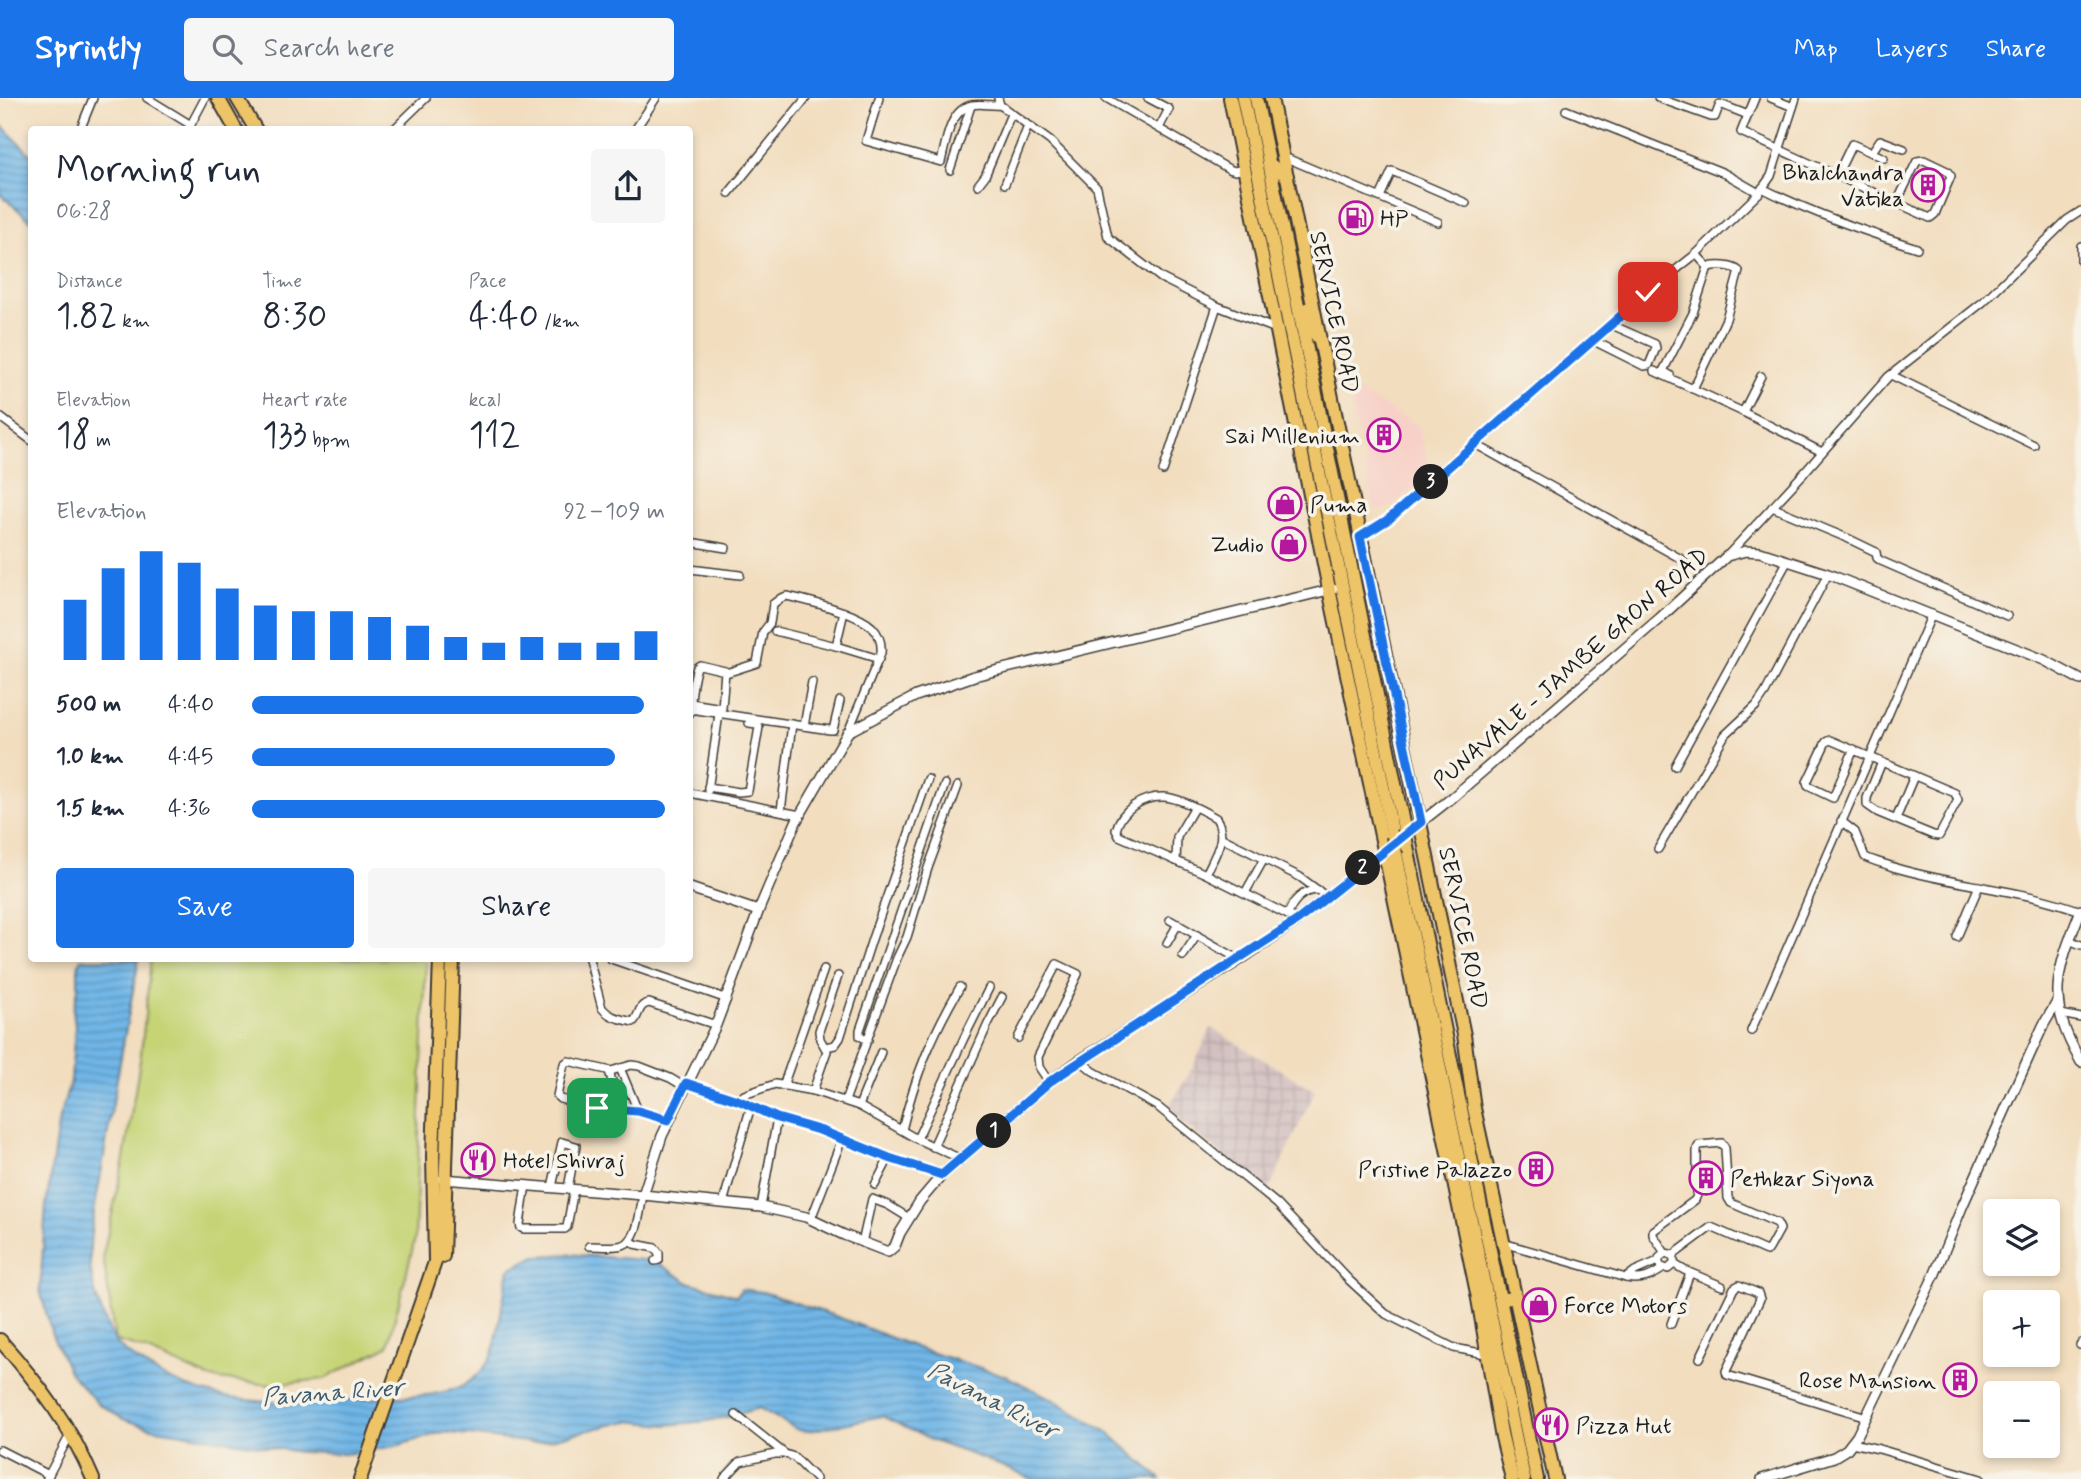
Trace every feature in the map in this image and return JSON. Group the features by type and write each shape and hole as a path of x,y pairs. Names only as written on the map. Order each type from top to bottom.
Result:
{"main road":[{"path":"218,98 234,126"},
{"path":"237,98 254,126"},
{"path":"1230,98 1276,329 1396,851 1524,1479"},
{"path":"1243,98 1335,588 1501,1300 1537,1479"},
{"path":"1256,98 1404,828 1396,851 1446,1144 1512,1479"},
{"name":"SERVICE ROAD","path":"1271,98 1464,1035 1474,1108 1555,1479"},
{"path":"1269,164 1287,176"},
{"path":"1281,225 1295,221"},
{"path":"1289,268 1299,279 1310,327 1320,340"},
{"path":"440,962 433,1156 440,1179"},
{"path":"369,1479 440,1275 440,1179 453,962"},
{"path":"360,1479 439,1248"},
{"path":"1501,1300 1515,1297"},
{"path":"0,1340 44,1391 72,1433 93,1479"}],"street":[{"path":"82,126 93,98"},
{"path":"147,98 188,126"},
{"path":"190,126 205,98"},
{"path":"397,126 426,98"},
{"path":"638,126 656,98"},
{"path":"729,193 806,98"},
{"path":"879,98 866,141 941,162 952,122 958,113 971,105 1000,101 1011,114 1050,141 1097,188 1108,237 1161,278 1217,306 1276,329"},
{"path":"1106,98 1228,169 1244,169"},
{"path":"1148,98 1169,109 1159,128"},
{"path":"1755,98 1741,132 1930,218 1950,174 1924,160 1917,161 1897,202"},
{"path":"1771,98 1793,107"},
{"path":"1360,537 1389,519 1648,292 1696,254 1761,191 1771,176 1796,98"},
{"path":"1661,99 1711,117 1714,117 1720,104 1748,115"},
{"path":"950,170 971,105"},
{"path":"1566,110 1724,173 1761,191 1861,230 1917,248"},
{"path":"978,185 985,176 1011,114"},
{"path":"1004,184 1028,126"},
{"path":"1872,152 1882,140 1904,149"},
{"path":"1837,175 1852,144 1884,158"},
{"path":"1283,157 1438,222"},
{"path":"1380,197 1392,171 1465,203"},
{"path":"1727,556 1891,375 1983,302 2067,220 2080,214"},
{"path":"2081,246 2081,261"},
{"path":"1694,388 1726,319 1739,271 1736,268 1708,267 1696,254"},
{"path":"1708,267 1693,313 1663,372 1822,452"},
{"path":"1163,471 1217,306"},
{"path":"1594,341 1644,366 1649,365 1655,344 1612,325"},
{"path":"1654,371 1694,388"},
{"path":"1891,375 2034,445"},
{"path":"1743,412 1761,376"},
{"path":"0,417 28,438"},
{"path":"1475,443 1683,560"},
{"path":"1772,507 1847,537 1876,552 1881,561 2007,616"},
{"path":"693,542 726,548"},
{"name":"PUNAVALE - JAMBE GAON ROAD","path":"440,1179 761,1207 811,1219 884,1252 892,1251 909,1218 928,1190 1049,1082 1240,960 1396,851 1421,822 1660,618 1727,556 1751,551 1828,574 2049,662 2081,680"},
{"path":"1675,766 1787,562"},
{"path":"693,569 740,575"},
{"path":"1658,849 1726,735 1756,706 1765,693 1828,574"},
{"path":"850,728 916,696 974,676 1335,588"},
{"path":"589,1246 621,1246 630,1240 635,1231 642,1195 668,1120 716,1025 758,911 800,815 850,728 881,648 877,633 870,625 844,612 787,596 781,597 773,604 770,623 763,632 757,663 726,673"},
{"path":"836,646 844,612"},
{"path":"1751,1031 1932,614"},
{"path":"775,631 878,660"},
{"path":"693,690 697,667 700,665 726,673"},
{"path":"693,708 722,708 726,673"},
{"path":"804,726 811,682"},
{"path":"719,716 833,730 840,701"},
{"path":"693,709 757,724 759,727 748,792 708,787"},
{"path":"706,796 719,716"},
{"path":"835,720 850,728"},
{"path":"781,811 792,724"},
{"path":"1854,749 1833,798 1808,786 1807,782 1828,740 1854,749 1951,790 1958,796 1939,836 1871,809 1866,802 1882,762"},
{"path":"1896,819 1914,776"},
{"path":"825,1047 835,1045 841,1038 928,779"},
{"path":"867,1040 860,1036 860,1030 945,785"},
{"path":"845,1101 907,937 928,868 958,786"},
{"path":"693,794 800,815"},
{"path":"1206,874 1222,838 1220,824 1216,818 1166,797 1158,797 1129,808 1118,824 1116,830 1119,836 1206,874 1298,920"},
{"path":"1176,861 1177,837 1195,808"},
{"path":"1841,821 1855,832 1866,857 1875,862 1936,878 2049,901 2081,911 2059,971 2057,1002 2081,1062"},
{"path":"1222,838 1300,877 1327,897"},
{"path":"1245,893 1264,859"},
{"path":"1956,937 1979,886"},
{"path":"693,889 758,911"},
{"path":"1288,915 1292,903 1311,890 1318,890"},
{"path":"1170,920 1240,960"},
{"path":"1167,943 1178,925"},
{"path":"1183,956 1197,935"},
{"path":"2069,940 2081,944"},
{"path":"590,962 602,1008 613,1017 633,1022 639,1009 649,1003 716,1025"},
{"path":"620,962 727,999"},
{"path":"1018,1038 1057,964 1077,973 1038,1057 1039,1067 1049,1082"},
{"path":"783,1086 824,969"},
{"path":"814,1091 826,1054 819,1031 838,976"},
{"path":"902,1130 913,1087 934,1032 960,987"},
{"path":"917,1139 989,988"},
{"path":"933,1147 1002,997"},
{"path":"1762,1479 1834,1457 1857,1436 1934,1276 2031,1052 2057,1002"},
{"path":"2061,1014 2081,1018"},
{"path":"859,1106 881,1052"},
{"path":"1080,1060 1093,1071 1173,1118 1277,1205 1349,1280 1386,1314 1454,1348 1486,1354"},
{"path":"668,1120 638,1111 597,1108 557,1098 565,1062 609,1070 639,1066 685,1085 740,1101 777,1118 798,1123 942,1175"},
{"path":"620,1068 638,1111"},
{"path":"609,1070 620,1109"},
{"path":"740,1101 744,1095 775,1084 814,1091 859,1106 917,1139 961,1159"},
{"path":"723,1203 751,1106"},
{"path":"761,1207 777,1118"},
{"path":"811,1219 842,1139"},
{"path":"526,1185 521,1228 568,1227 576,1146 562,1142 552,1187"},
{"path":"1502,1243 1639,1280 1664,1268 1668,1269 1670,1258 1711,1227 1766,1251 1780,1229 1777,1223 1731,1203 1728,1198 1725,1148 1722,1143 1699,1145 1695,1200 1653,1231 1653,1235 1670,1258 1690,1273 1722,1286"},
{"path":"875,1185 889,1158"},
{"path":"862,1243 872,1199 909,1218"},
{"path":"630,1240 635,1244 655,1248 659,1253 659,1260 655,1261"},
{"path":"1626,1278 1658,1261 1660,1256 1670,1258"},
{"path":"1658,1261 1664,1268"},
{"path":"1671,1324 1690,1273"},
{"path":"1700,1358 1734,1287 1742,1286 1758,1293 1760,1299 1726,1371 1727,1375 1867,1417"},
{"path":"736,1415 785,1454"},
{"path":"0,1450 48,1477 72,1433"},
{"path":"1852,1443 1980,1479"},
{"path":"724,1479 740,1462 775,1454 794,1457 816,1479"}],"shaded area":[{"name":"Sai Millenium","path":"1347,385 1419,426 1430,477 1388,508 1381,510 1374,507"},
{"path":"1211,1028 1315,1091 1268,1192 1167,1110 1192,1069"}],"green space":[{"path":"151,962 426,962 415,1239 388,1346 324,1379 271,1385 210,1378 115,1340 103,1255 124,1159 141,1054"}],"water":[{"path":"0,124 28,152 28,218 0,194"},
{"name":"Pavana River","path":"138,962 92,1226 90,1258 93,1281 103,1316 116,1342 134,1358 175,1382 203,1392 261,1401 321,1402 445,1392 474,1378 492,1355 509,1269 536,1256 569,1254 655,1261 688,1282 737,1296 741,1289 763,1292 920,1349 1006,1376 1054,1400 1109,1433 1161,1479 1031,1479 933,1441 882,1416 809,1431 798,1430 759,1408 707,1421 666,1425 628,1421 534,1443 443,1432 396,1446 346,1454 299,1452 151,1428 123,1419 97,1403 69,1372 52,1335 40,1290 46,1205 59,1118 71,1080 75,1026 73,1010 78,989 78,964"}],"place":[{"name":"Bhalchandra Vatika","path":"1928,185"},
{"name":"HP","path":"1356,218"},
{"name":"Sai Millenium","path":"1384,435"},
{"name":"Puma","path":"1285,504"},
{"name":"Zudio","path":"1289,544"},
{"name":"Hotel Shivraj","path":"478,1160"},
{"name":"Pristine Palazzo","path":"1536,1169"},
{"name":"Pethkar Siyona","path":"1706,1178"},
{"name":"Force Motors","path":"1539,1305"},
{"name":"Rose Mansion","path":"1960,1380"},
{"name":"Pizza Hut","path":"1551,1425"}],"route":[{"path":"597,1108 638,1111 668,1120 686,1083 740,1101 777,1118 822,1131 889,1158 942,1175 1049,1082 1298,920 1421,822 1360,537 1389,519 1648,292"}]}
